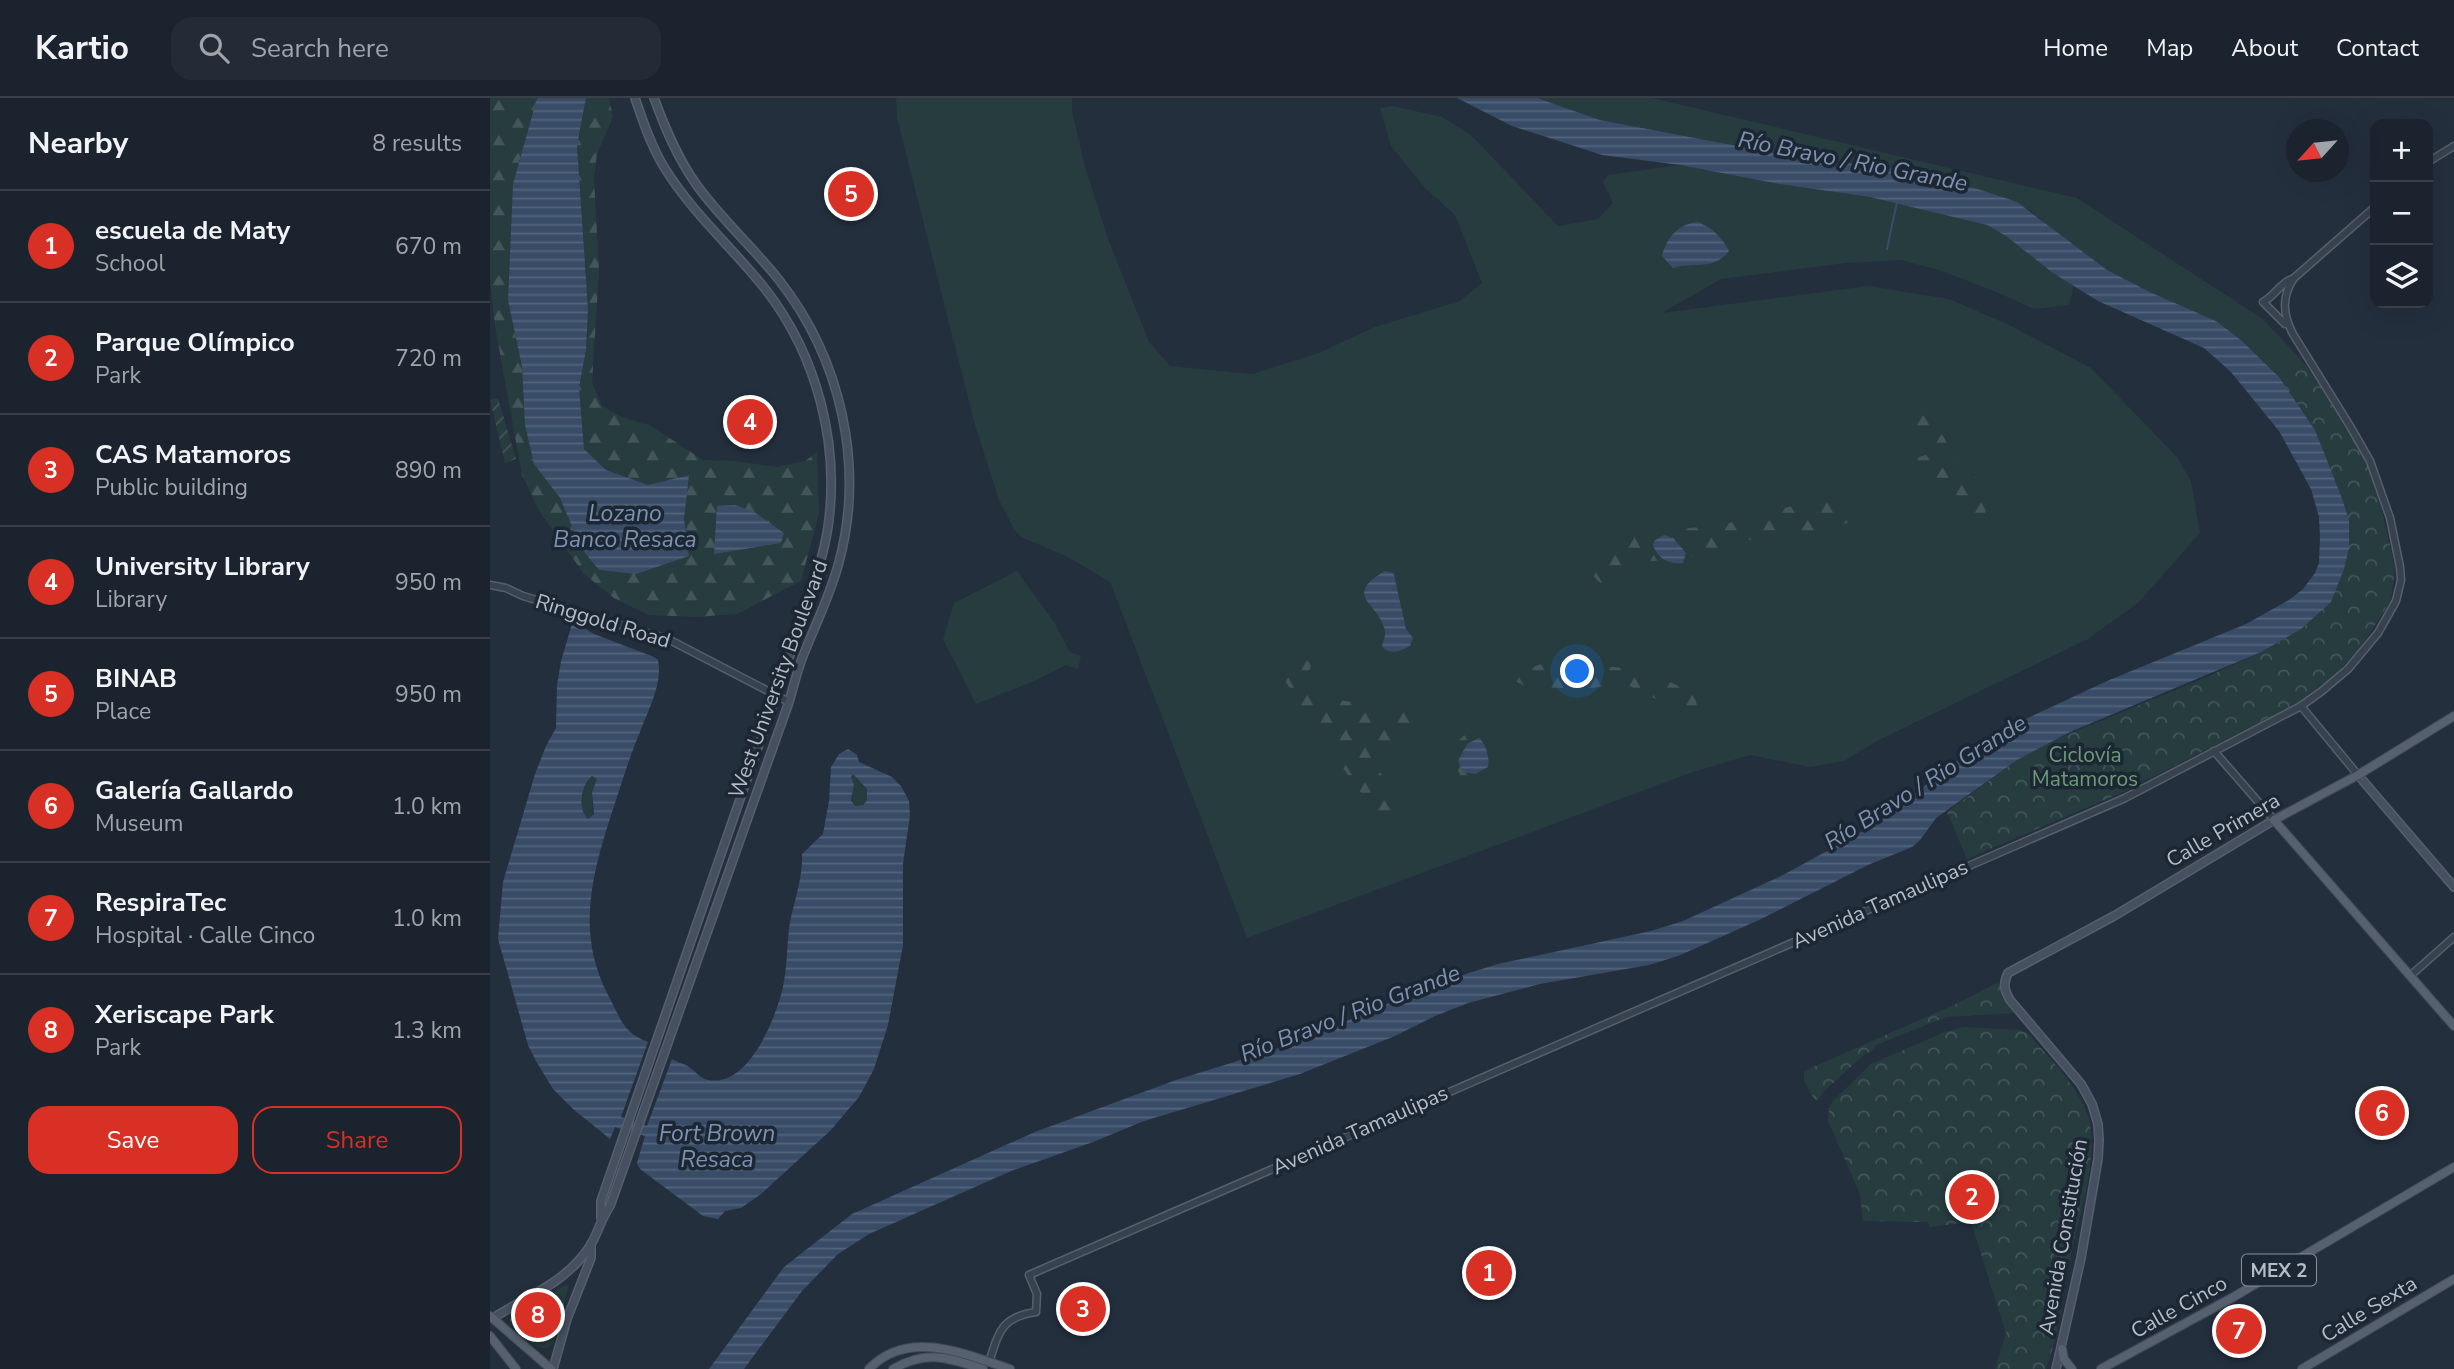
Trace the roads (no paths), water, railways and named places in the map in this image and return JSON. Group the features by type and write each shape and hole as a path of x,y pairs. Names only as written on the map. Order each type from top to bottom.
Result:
{"main road":[{"name":"West University Boulevard","path":"601,1219 601,1201 778,696 822,555 828,528 831,470 824,415 804,356 780,310 675,184 654,149 635,98"},
{"name":"West University Boulevard","path":"491,1319 569,1279 610,1206 804,653 825,607 840,561 846,528 849,452 839,400 816,338 779,280 697,185 676,152 653,98"},
{"name":"Calle Primera","path":"2008,974 2114,916 2274,820 2358,775 2454,716"},
{"path":"2358,775 2454,887"},
{"path":"2274,820 2454,1026"},
{"name":"Avenida Constitución","path":"2008,974 2004,987 2010,1000 2081,1084 2092,1104 2098,1124 2098,1160 2056,1369"},
{"name":"Calle Cinco","path":"2101,1369 2230,1299 2454,1167"},
{"name":"West University Boulevard","path":"552,1369 567,1319 591,1258 591,1244"},
{"path":"569,1279 578,1290"},
{"name":"Calle Sexta","path":"2302,1369 2454,1279"},
{"path":"491,1319 552,1369"},
{"path":"490,1336 516,1369"},
{"path":"869,1369 892,1353 921,1345 986,1366"},
{"path":"2062,1349 2064,1359 2072,1369"},
{"path":"892,1369 910,1361 937,1356 1010,1369"}],"street":[{"path":"2433,159 2454,146"},
{"path":"2291,331 2263,302 2370,211"},
{"name":"Avenida Tamaulipas","path":"986,1366 1003,1326 1016,1317 1036,1312 1037,1294 1029,1275 2124,798 2301,705 2336,680 2373,639 2396,601 2400,567 2390,519 2370,461 2291,331 2284,310 2286,294 2294,278"},
{"name":"Ringgold Road","path":"490,585 668,639 789,702"},
{"path":"2301,705 2358,775"},
{"path":"2214,751 2274,820"},
{"path":"2410,976 2454,937"}],"water":[{"name":"Lozano Banco Resaca","path":"537,98 586,98 577,145 588,309 586,350 579,388 584,449 606,470 648,485 689,475 684,519 689,556 636,574 599,570 581,548 560,498 534,464 525,425 522,367 508,300 513,184"},
{"path":"1457,98 1537,98 1600,120 1811,160 1887,167 1981,190 2017,202 2107,270 2216,321 2241,340 2279,377 2315,430 2349,520 2349,548 2331,602 2301,629 2261,652 2070,732 2017,760 1936,818 1912,847 1868,865 1759,920 1678,956 1649,965 1540,984 1468,1003 1300,1074 1144,1121 1011,1171 869,1234 838,1254 802,1291 744,1369 709,1369 784,1267 852,1214 1035,1132 1176,1080 1289,1045 1437,983 1498,964 1651,931 1683,921 1783,875 1878,822 1971,750 2013,725 2107,681 2246,624 2289,600 2303,589 2315,573 2319,563 2319,517 2311,489 2279,431 2231,372 2204,348 2098,301 2053,273 2006,236 1987,225 1870,197 1779,184 1680,165 1602,155 1512,126"},
{"path":"1698,222 1716,234 1729,251 1716,262 1673,268 1662,256 1667,243 1679,229"},
{"path":"735,505 754,512 784,533 781,543 714,554 717,506"},
{"path":"1664,535 1673,538 1686,553 1683,563 1668,562 1657,554 1654,541"},
{"path":"1385,571 1394,575 1406,629 1413,638 1410,646 1396,652 1388,651 1382,646 1385,630 1364,593 1372,580"},
{"name":"Fort Brown Resaca","path":"572,624 658,660 657,687 607,827 591,899 592,947 598,971 623,1024 633,1034 648,1042 621,1117 647,1126 672,1059 705,1079 723,1080 736,1073 758,1048 774,1015 783,987 789,928 802,854 823,834 831,767 839,754 848,749 857,755 859,762 892,777 901,786 909,801 910,815 903,864 903,945 888,1025 874,1069 859,1097 830,1131 761,1194 741,1208 725,1211 718,1219 703,1216 640,1169 637,1163 645,1136 615,1127 610,1139 553,1089 528,1045 498,939 503,882 535,774 556,728 557,685","holes":["853,774 867,789 867,800 863,805 855,806 851,800","592,776 597,779 592,792 594,814 588,819 582,809 582,797 585,785"]},
{"path":"1479,738 1487,751 1488,767 1475,774 1463,772 1458,761 1467,744"}],"waterway":[{"path":"1887,249 1897,202"}],"place":[{"name":"BINAB","path":"851,194"},
{"name":"University Library","path":"750,422"},
{"name":"Galería Gallardo","path":"2382,1113"},
{"name":"Parque Olímpico","path":"1972,1197"},
{"name":"escuela de Maty","path":"1489,1273"},
{"name":"CAS Matamoros","path":"1083,1309"},
{"name":"Xeriscape Park","path":"538,1315"},
{"name":"RespiraTec","path":"2239,1331"}],"water label":[{"name":"Río Bravo / Rio Grande","path":"1853,161"},
{"name":"Río Bravo / Rio Grande","path":"1925,782"},
{"name":"Río Bravo / Rio Grande","path":"1350,1013"}],"park label":[{"name":"Ciclovía Matamoros","path":"2085,767"}]}
